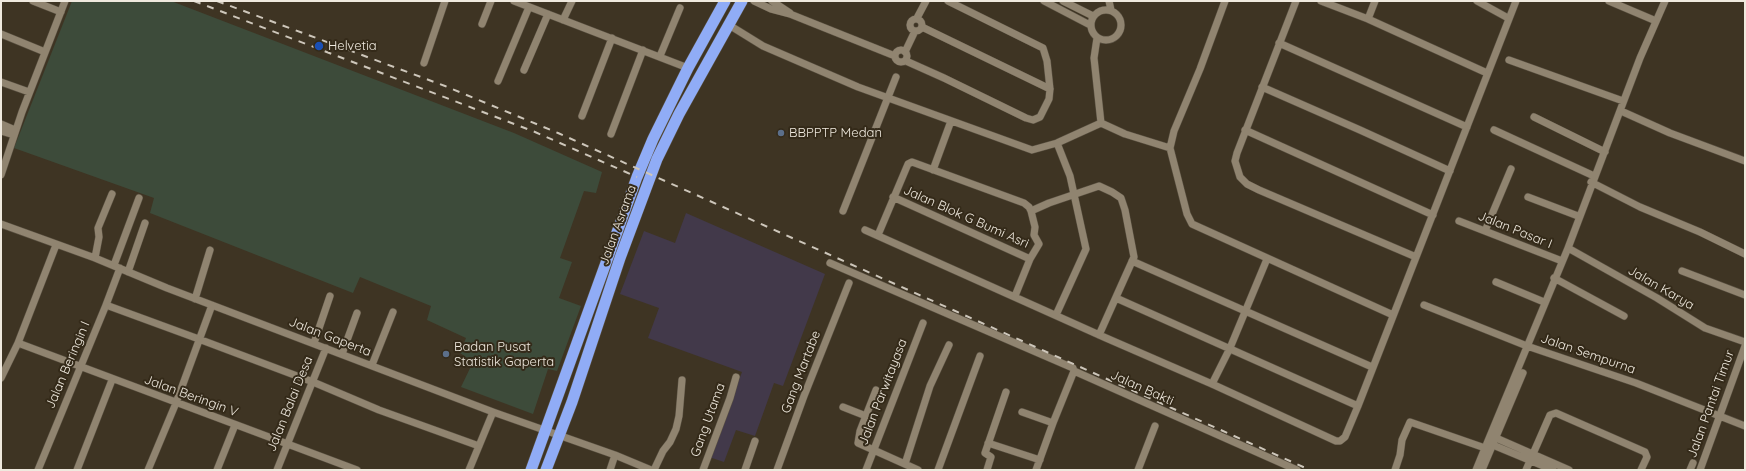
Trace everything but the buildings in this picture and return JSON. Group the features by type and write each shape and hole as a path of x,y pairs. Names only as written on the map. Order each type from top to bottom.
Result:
{"highway":[{"name":"Jalan Asrama","path":"532,470 640,169 688,68 725,1"},
{"name":"Jalan Asrama","path":"546,470 560,436 620,258 657,159 679,114 742,1"}],"street":[{"path":"32,1 61,12"},
{"path":"1,174 14,132 29,92 66,1"},
{"path":"424,63 445,1"},
{"path":"482,24 490,1"},
{"path":"514,1 688,68"},
{"path":"563,20 572,1"},
{"path":"772,1 790,14"},
{"path":"914,31 910,26 910,23 914,18 918,18 926,1"},
{"path":"758,2 775,10 790,14 895,56 900,63 906,61 1030,120 1035,120 1040,117 1049,99 1050,89 1045,52 1040,46 948,1"},
{"path":"1044,1 1090,25"},
{"path":"1063,1 1093,16"},
{"path":"1109,1 1111,10"},
{"path":"1225,1 1200,69 1174,131 1170,148 1187,214 1192,224 1393,315"},
{"path":"1296,1 1245,130 1235,161 1241,180 1259,190 1416,257"},
{"path":"1321,1 1368,19 1487,72"},
{"path":"1368,19 1376,1"},
{"path":"1478,1 1508,18"},
{"path":"865,230 1056,314 1099,335 1212,384 1336,441 1344,439 1433,215 1508,18 1516,1"},
{"path":"1609,1 1656,21"},
{"path":"1476,470 1544,302 1568,248 1578,216 1605,152 1621,111 1623,101 1664,1"},
{"path":"498,81 525,4"},
{"path":"660,56 680,8"},
{"path":"1101,10 1111,10 1116,13 1121,22 1120,32 1112,39 1107,40 1097,38 1091,30 1090,25 1093,16 1101,10"},
{"path":"524,70 548,14"},
{"path":"918,18 923,23 922,27"},
{"path":"728,25 755,41 858,87 1032,150 1057,143 1101,123"},
{"path":"922,27 1050,89"},
{"path":"914,31 918,31 922,27"},
{"path":"905,52 914,31"},
{"path":"1,34 45,52"},
{"path":"582,116 612,38"},
{"path":"1097,38 1094,58 1101,123"},
{"path":"1279,43 1467,127"},
{"path":"611,134 643,50"},
{"path":"895,56 899,51 905,52"},
{"path":"905,52 908,56 906,61"},
{"path":"1509,60 1623,101"},
{"path":"843,211 896,77"},
{"path":"1,82 29,92"},
{"path":"1262,87 1450,171"},
{"path":"1621,111 1745,161"},
{"path":"1534,117 1605,152"},
{"path":"934,170 951,121"},
{"path":"1101,123 1124,134 1170,148"},
{"path":"1,124 14,132"},
{"path":"1245,130 1433,215"},
{"path":"1494,130 1593,179 1640,207 1700,232 1745,254"},
{"path":"1,131 14,132"},
{"path":"1056,314 1086,249 1070,176 1057,143"},
{"path":"878,235 909,163 914,162 1024,203 1031,211 1035,227 1034,235 1039,244 1030,259 1015,296"},
{"path":"1485,231 1511,169"},
{"path":"1031,211 1099,186 1121,198 1125,210 1133,254 1132,262 1099,335"},
{"path":"95,258 100,237 98,228 112,194"},
{"path":"1528,197 1578,216"},
{"name":"Jalan Beringin I","path":"38,470 106,305 139,198"},
{"name":"Jalan Blok G Bumi Asri","path":"893,198 1030,259"},
{"name":"Jalan Pasar I","path":"1459,221 1562,261"},
{"path":"128,272 145,223"},
{"name":"Jalan Gaperta","path":"1,224 95,258 195,299 493,412 546,432 615,455 652,470"},
{"path":"1,378 18,343 56,245"},
{"name":"Jalan Karya","path":"1568,248 1663,302 1705,328 1745,342"},
{"path":"195,299 210,250"},
{"path":"1212,384 1230,348 1267,259"},
{"path":"1132,262 1372,367"},
{"name":"Jalan Bakti","path":"830,263 1073,368 1074,371 1297,470"},
{"path":"1682,271 1745,295"},
{"path":"1554,278 1624,316"},
{"path":"1496,282 1544,302"},
{"name":"Gang Martabe","path":"777,470 849,283"},
{"path":"314,343 330,296"},
{"path":"1116,298 1358,406"},
{"path":"106,305 313,382 379,410 479,446"},
{"path":"148,470 176,403 212,305"},
{"name":"Jalan Sempurna","path":"1424,305 1527,346 1636,383 1745,426"},
{"path":"372,365 393,312"},
{"path":"342,354 357,313"},
{"name":"Jalan Parwitayasa","path":"866,470 923,323"},
{"name":"Jalan Beringin V","path":"18,343 79,368 288,443 357,470"},
{"path":"905,464 928,390 949,345"},
{"name":"Jalan Pantai Timur","path":"1700,470 1745,346"},
{"name":"Jalan Balai Desa","path":"277,470 326,348"},
{"path":"938,470 980,356"},
{"path":"1036,470 1074,371"},
{"path":"1482,470 1523,374"},
{"name":"Gang Utama","path":"703,470 736,378"},
{"path":"77,470 112,380"},
{"path":"652,470 663,450 670,442 676,429 679,416 682,380"},
{"path":"876,390 860,431 858,443 918,470"},
{"path":"987,470 991,458 985,454 1006,392"},
{"path":"843,407 866,416"},
{"path":"469,470 493,412"},
{"path":"1022,412 1053,423"},
{"path":"1526,470 1550,415 1556,413 1645,452 1647,457 1641,470"},
{"path":"1395,470 1400,455 1402,440 1410,422 1485,448"},
{"path":"217,470 235,424"},
{"path":"1138,470 1155,426"},
{"path":"745,470 756,441"},
{"path":"1495,442 1569,470"},
{"path":"988,443 1040,460"},
{"path":"610,470 615,455"},
{"path":"1532,457 1553,470"},
{"path":"1690,470 1693,462"}],"shaded area":[{"path":"686,213 825,274 783,386 774,383 755,436 736,430 724,462 709,457 742,372 648,338 659,308 620,294 644,231 675,243"}],"green space":[{"path":"72,1 171,1 514,133 602,172 596,193 584,191 560,258 572,262 559,298 581,306 557,371 548,369 533,414 461,387 473,362 460,353 466,338 427,320 431,306 360,277 353,293 150,213 154,198 14,148"}],"railway":[{"path":"194,1 535,132 637,177"},
{"path":"217,1 445,86 558,133 1310,470"}],"place":[{"name":"Helvetia","path":"319,46"},
{"name":"BBPPTP Medan","path":"781,133"},
{"name":"Badan Pusat Statistik Gaperta","path":"446,354"}]}
